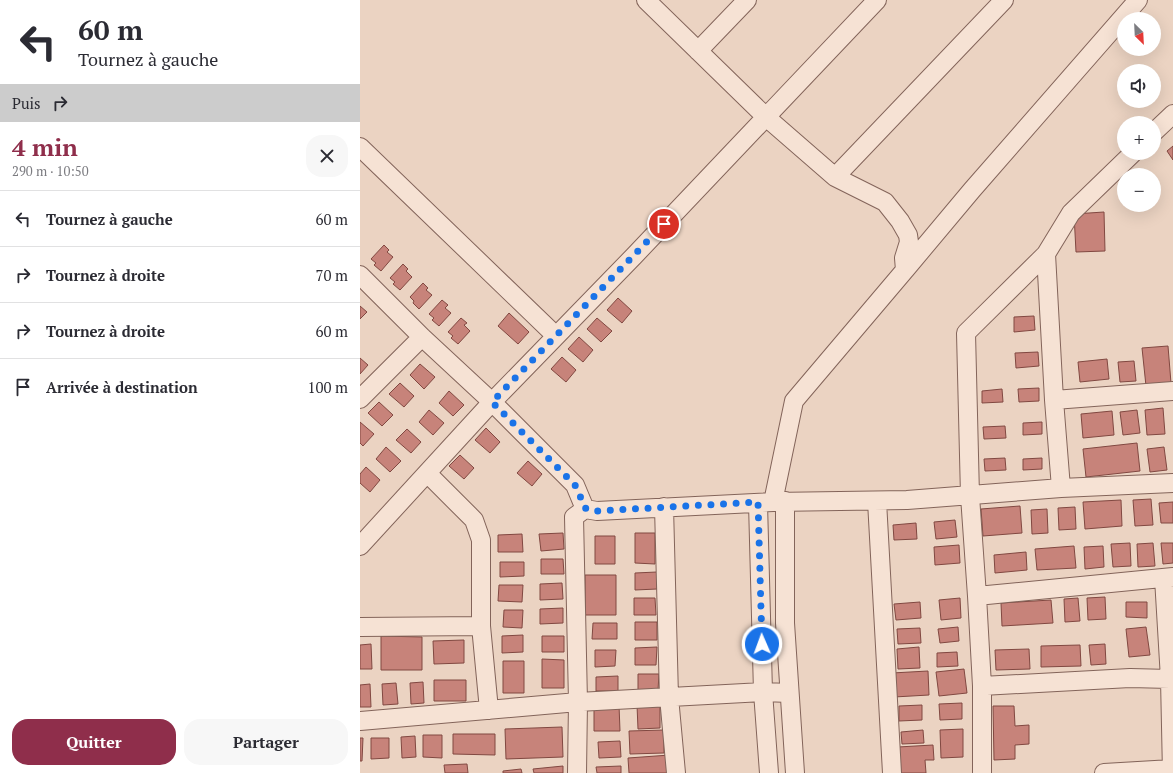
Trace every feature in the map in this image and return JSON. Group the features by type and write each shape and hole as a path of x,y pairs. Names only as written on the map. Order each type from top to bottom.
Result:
{"street":[{"path":"646,0 766,117 835,177 884,202 900,221 908,235 909,242 904,258 905,270"},
{"path":"698,51 747,0"},
{"path":"360,546 492,402 634,256 877,0"},
{"path":"835,177 1004,0"},
{"path":"768,773 763,692 772,502 794,401 972,190 1138,0"},
{"path":"1161,125 1173,114"},
{"path":"360,147 556,336"},
{"path":"982,773 982,686 970,496 966,333 1046,254 1071,213 1125,160"},
{"path":"1046,254 1054,400 1061,488"},
{"path":"360,275 422,337 492,402 575,485 586,509"},
{"path":"360,399 422,337"},
{"path":"1054,400 1173,391"},
{"path":"427,473 474,520 481,540 481,626 489,710"},
{"path":"577,773 578,702 574,517 586,509 597,511 772,502 907,500 1061,488 1173,483"},
{"path":"877,501 892,773"},
{"path":"772,502 785,623 795,773"},
{"path":"664,507 669,697 676,773"},
{"path":"977,596 1168,578 1172,771 1104,773"},
{"path":"360,627 481,626"},
{"path":"982,686 1130,678 1170,679"},
{"path":"360,721 578,702 763,692 789,693"}],"building":[{"path":"1173,146 1173,160 1167,151"},
{"path":"1104,212 1105,251 1076,252 1074,214"},
{"path":"384,245 389,250 387,252 393,257 381,271 374,265 376,263 371,259"},
{"path":"403,264 408,269 406,271 412,277 400,290 393,284 395,282 390,278"},
{"path":"423,283 428,288 426,290 432,295 419,309 410,297"},
{"path":"618,298 632,311 622,323 607,310"},
{"path":"442,300 448,305 445,308 451,313 439,326 432,320 434,318 429,314"},
{"path":"360,306 367,312 360,319"},
{"path":"509,313 529,332 518,344 498,326"},
{"path":"1034,316 1035,330 1014,332 1014,317"},
{"path":"461,318 467,323 464,325 470,331 458,344 451,338 453,336 448,332"},
{"path":"597,318 612,331 601,342 587,329"},
{"path":"579,337 593,350 583,362 568,349"},
{"path":"1168,346 1171,383 1146,386 1142,348"},
{"path":"1038,352 1039,366 1016,368 1015,353"},
{"path":"562,357 576,370 566,382 551,369"},
{"path":"360,358 368,365 360,374"},
{"path":"1107,359 1109,379 1080,382 1078,362"},
{"path":"1134,361 1136,381 1120,382 1118,362"},
{"path":"420,364 435,377 424,389 410,375"},
{"path":"400,383 414,396 404,407 389,394"},
{"path":"1039,388 1039,401 1019,402 1018,389"},
{"path":"1002,389 1003,402 982,403 982,391"},
{"path":"449,391 464,405 453,416 439,403"},
{"path":"379,402 393,415 382,426 368,413"},
{"path":"1163,408 1165,434 1147,435 1145,410"},
{"path":"429,410 444,423 433,435 419,422"},
{"path":"1137,410 1140,433 1123,435 1120,412"},
{"path":"1112,411 1114,435 1083,438 1081,414"},
{"path":"360,422 374,434 363,446 360,443"},
{"path":"1042,422 1042,434 1023,435 1023,423"},
{"path":"1005,426 1006,438 984,439 983,427"},
{"path":"486,428 500,442 490,453 475,440"},
{"path":"407,429 421,442 411,453 396,440"},
{"path":"1137,443 1140,471 1086,477 1083,449"},
{"path":"386,447 401,461 390,472 376,459"},
{"path":"1164,447 1167,470 1150,472 1147,449"},
{"path":"460,455 474,468 464,479 449,466"},
{"path":"1005,458 1006,470 985,471 984,459"},
{"path":"1042,458 1042,469 1023,470 1023,459"},
{"path":"528,461 542,474 532,486 517,473"},
{"path":"366,467 380,480 370,492 360,483 360,474"},
{"path":"1151,499 1153,525 1135,526 1133,500"},
{"path":"1121,500 1122,526 1085,529 1083,502"},
{"path":"1173,502 1173,523 1161,523 1159,503"},
{"path":"1020,506 1022,533 983,536 981,509"},
{"path":"1075,507 1076,529 1059,530 1058,508"},
{"path":"1047,509 1048,533 1032,534 1031,510"},
{"path":"955,520 957,537 936,539 934,522"},
{"path":"916,523 917,539 894,540 893,525"},
{"path":"563,533 564,549 541,551 539,534"},
{"path":"635,533 655,533 655,564 635,563"},
{"path":"522,534 523,552 498,552 498,535"},
{"path":"595,536 615,536 615,564 595,564"},
{"path":"1130,543 1131,566 1113,567 1111,544"},
{"path":"1153,543 1155,566 1138,567 1137,544"},
{"path":"1161,543 1173,543 1173,563 1163,564"},
{"path":"959,545 960,563 935,565 934,547"},
{"path":"1074,546 1076,568 1037,570 1035,549"},
{"path":"1103,546 1104,567 1085,569 1084,547"},
{"path":"1026,552 1027,570 995,573 994,555"},
{"path":"541,559 563,559 564,574 541,574"},
{"path":"500,562 524,562 524,576 500,577"},
{"path":"657,572 657,589 635,590 635,573"},
{"path":"585,575 616,575 616,615 585,615"},
{"path":"562,583 563,599 540,600 540,584"},
{"path":"499,585 523,585 522,602 498,601"},
{"path":"1105,597 1106,619 1088,620 1087,598"},
{"path":"634,598 655,598 656,615 634,615"},
{"path":"960,598 961,618 941,620 939,600"},
{"path":"1078,598 1080,621 1065,622 1064,599"},
{"path":"1051,600 1053,623 1002,626 1001,603"},
{"path":"920,602 921,618 896,620 894,604"},
{"path":"1126,602 1147,602 1147,618 1126,617"},
{"path":"563,608 563,623 540,624 540,609"},
{"path":"504,610 523,610 522,628 503,627"},
{"path":"635,622 657,622 657,640 635,640"},
{"path":"593,623 617,623 617,639 592,639"},
{"path":"958,627 959,641 940,643 938,629"},
{"path":"1146,627 1150,655 1129,657 1126,629"},
{"path":"920,628 921,643 898,644 897,629"},
{"path":"523,635 523,652 502,653 502,636"},
{"path":"381,636 422,637 422,670 381,670"},
{"path":"542,636 564,636 564,652 542,652"},
{"path":"464,640 464,663 434,664 433,641"},
{"path":"371,644 372,669 360,669 360,645"},
{"path":"1105,644 1106,664 1091,665 1089,645"},
{"path":"1080,645 1081,666 1041,667 1041,646"},
{"path":"657,647 656,665 635,665 635,648"},
{"path":"919,647 920,668 898,669 897,649"},
{"path":"1029,649 1030,669 996,670 995,650"},
{"path":"595,650 616,650 615,666 595,667"},
{"path":"957,652 958,666 937,667 937,653"},
{"path":"542,659 564,660 564,688 542,688"},
{"path":"503,661 524,661 524,693 503,693"},
{"path":"964,669 967,693 939,696 936,672"},
{"path":"928,671 929,695 894,697 892,673"},
{"path":"638,674 659,674 658,690 638,690"},
{"path":"618,676 618,691 596,691 596,677"},
{"path":"434,680 466,680 466,701 434,701"},
{"path":"423,682 424,703 411,704 410,683"},
{"path":"396,683 398,704 383,705 382,684"},
{"path":"370,684 371,707 360,707 360,685"},
{"path":"962,703 962,719 940,720 939,704"},
{"path":"660,704 660,728 638,729 637,705"},
{"path":"619,705 620,731 594,731 594,706"},
{"path":"922,705 922,720 899,721 899,706"},
{"path":"993,706 1014,706 1015,726 1029,725 1029,744 1015,745 1015,759 994,760"},
{"path":"562,727 563,757 506,759 505,729"},
{"path":"963,729 963,757 941,758 940,730"},
{"path":"664,730 664,753 630,754 629,731"},
{"path":"923,730 924,743 902,744 901,732"},
{"path":"453,734 495,734 495,755 453,754"},
{"path":"423,735 442,735 442,758 423,757"},
{"path":"415,736 416,757 402,758 401,737"},
{"path":"360,738 363,738 362,761 360,761"},
{"path":"371,738 389,738 389,758 371,759"},
{"path":"620,741 621,757 599,758 598,742"},
{"path":"933,745 934,760 925,760 926,773 900,773 898,747"},
{"path":"670,755 671,773 629,773 628,758"},
{"path":"467,764 468,773 445,773 444,765"},
{"path":"563,766 563,773 534,773 533,769"},
{"path":"621,766 621,773 597,773 596,767"},
{"path":"521,769 522,773 503,773 503,771"}],"route":[{"path":"664,224 492,402 575,485 586,509 597,511 758,502 762,644"}]}
